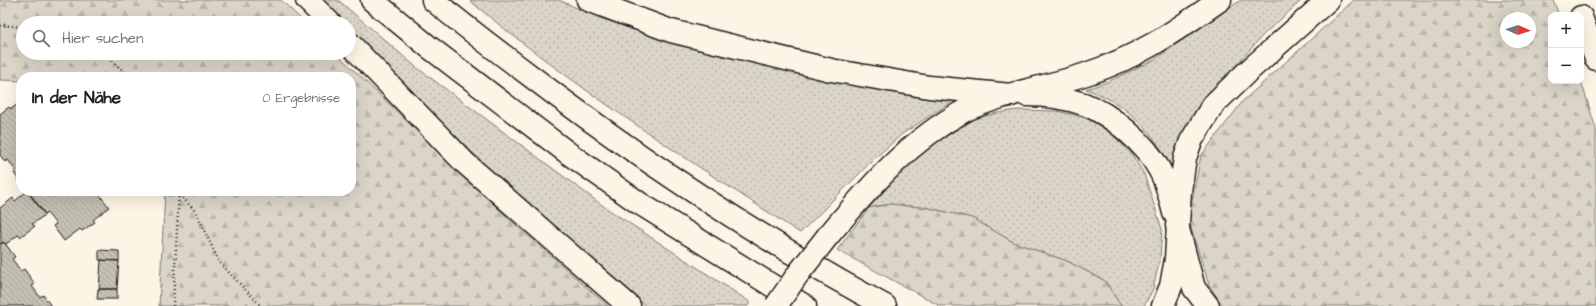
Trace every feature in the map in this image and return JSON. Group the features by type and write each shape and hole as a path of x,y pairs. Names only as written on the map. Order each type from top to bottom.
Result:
{"main road":[{"path":"307,0 323,16"},
{"path":"372,0 429,47 568,153 606,180 645,207 805,306"},
{"path":"433,0 592,123 686,188 754,232 885,306"},
{"path":"588,0 671,31 831,70 929,88 1011,95 1038,95 1084,104 1103,114 1121,127 1138,143 1160,169 1169,193 1194,288 1208,306"},
{"path":"776,306 798,274 827,237 869,188 908,150 937,128 965,110 1011,95 1089,73 1121,61 1161,41 1220,0"},
{"path":"1163,306 1171,286 1176,259 1180,191 1185,158 1191,141 1208,112 1242,76 1328,0"},
{"path":"1575,0 1580,12"},
{"path":"1584,25 1596,59"},
{"path":"356,50 464,162 629,306"}],"path":[{"path":"0,25 16,26"},
{"path":"111,60 124,72"},
{"path":"173,306 180,196"},
{"path":"181,196 196,212 219,262 261,306"}],"green space":[{"path":"0,0 281,0 298,16 16,16 16,60 343,60 356,72 16,72 16,81 0,80"},
{"path":"317,0 338,0 416,67 606,208 750,302 748,306 646,306 550,225 487,167 356,39 356,16 333,16"},
{"path":"469,0 559,0 597,17 687,47 873,87 957,98 902,134 873,160 800,233 631,121 549,63"},
{"path":"1241,0 1302,0 1263,35 1218,86 1171,166 1163,152 1146,129 1136,119 1114,102 1086,89 1107,82 1152,61"},
{"path":"1354,0 1553,0 1558,12 1548,12 1548,84 1582,84 1596,129 1596,306 1223,306 1209,285 1188,219 1201,156 1243,101"},
{"path":"356,72 510,220 608,306 159,306 165,196 356,196"},
{"path":"1017,110 1057,111 1086,118 1110,132 1131,153 1144,174 1162,229 1160,259 1153,289 1144,306 1121,306 1105,281 1067,261 1013,242 972,218 929,208 890,204 869,208 909,163 938,141 975,119 997,113"},
{"path":"890,204 929,208 972,218 1013,242 1067,261 1105,281 1121,306 940,306 837,250 869,208"}],"building":[{"path":"16,106 16,171 8,160 5,162 0,155 0,114 9,107 11,109"},
{"path":"21,196 31,196 45,215 32,224 35,226 20,237 18,235 6,244 4,242 1,244 0,208 13,198 15,201"},
{"path":"32,196 100,196 109,207 93,220 95,222 82,231 80,229 64,241 53,226 56,224 47,213 45,214"},
{"path":"4,242 15,257 12,259 21,271 24,269 35,284 32,286 40,297 43,295 51,306 0,306 0,243 1,244"},
{"path":"99,250 119,251 119,261 99,260"},
{"path":"101,260 119,261 117,289 99,289"},
{"path":"98,289 117,289 117,299 97,299"}]}
